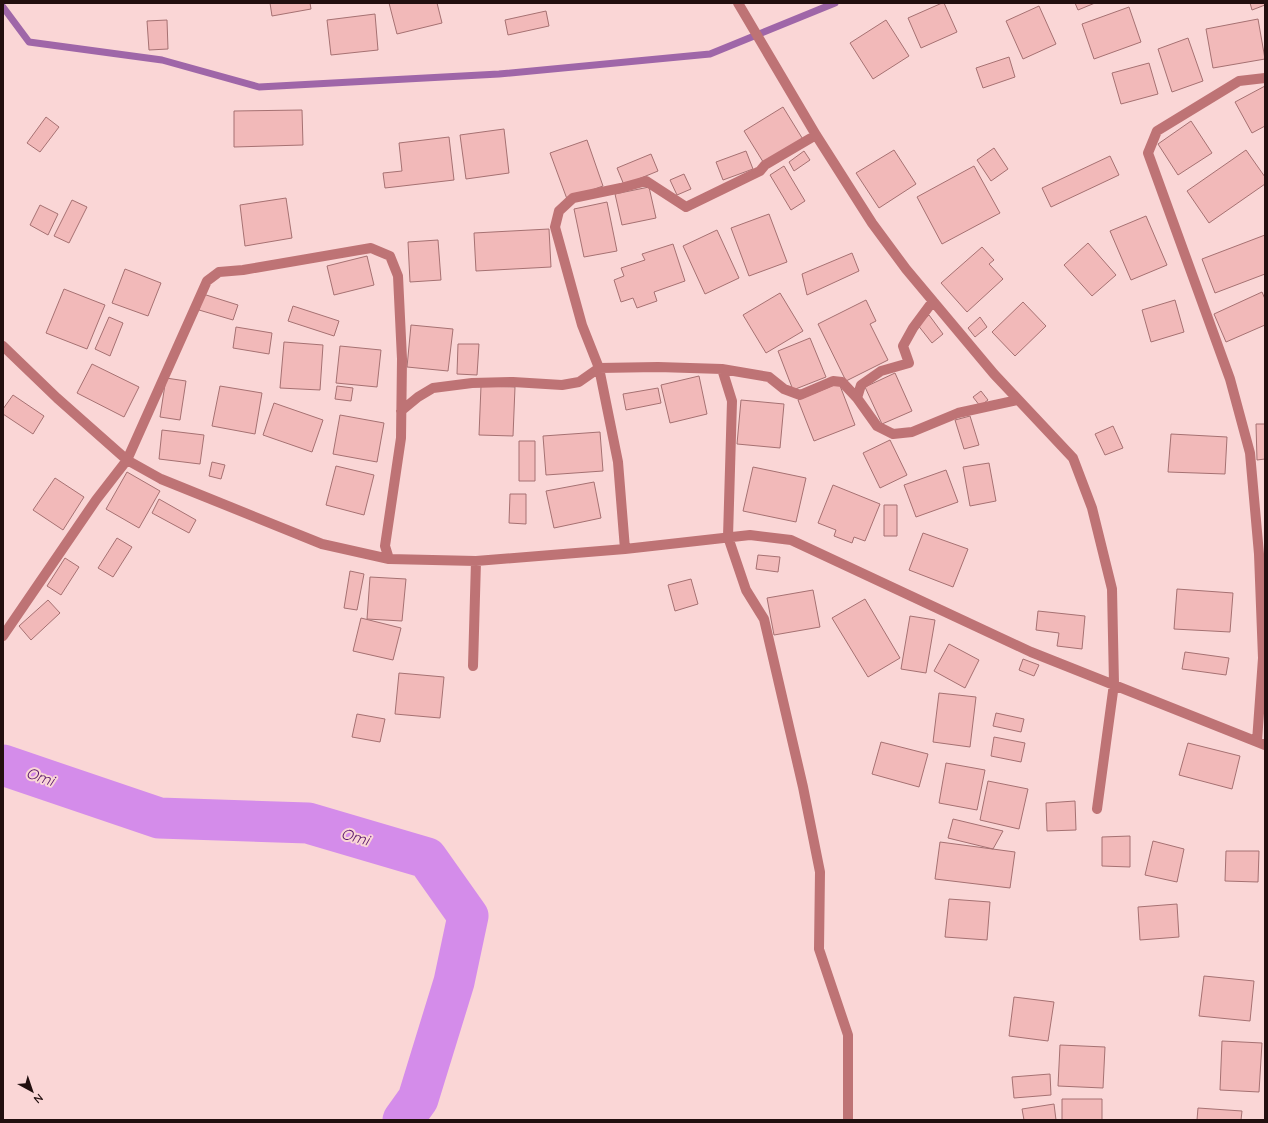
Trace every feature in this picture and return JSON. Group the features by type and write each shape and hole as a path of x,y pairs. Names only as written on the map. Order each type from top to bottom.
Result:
{"street":[{"path":"738,3 816,135 872,223 906,269 933,301 1018,400 1073,458 1092,508 1112,589 1114,684 1097,808"},
{"path":"3,346 57,398 127,460 161,479 322,544 388,559 476,561 625,549 750,535 791,540 1031,652 1261,743 1263,658 1262,555 1250,453 1230,379 1175,232 1148,152 1157,131 1239,81 1265,78"},
{"path":"625,549 618,462 599,368 582,325 555,227 559,211 573,198 622,188 646,181 686,207 760,171 765,165 816,135"},
{"path":"3,636 96,500 127,460 207,281 219,272 243,270 371,248 390,256 398,276 402,359 401,438 385,546 388,559"},
{"path":"857,398 861,385 881,371 910,363 903,346 912,328 933,301"},
{"path":"401,411 418,397 433,388 472,383 513,382 562,385 579,382 599,368 658,367 722,369 770,377 784,389 800,395 833,381 842,382 857,398 877,426 892,434 912,432 958,413 1018,400"},
{"path":"722,369 732,401 728,537 746,590 764,619 820,872 819,949 848,1035 848,1120"},
{"path":"473,666 476,561"}],"building":[{"path":"270,3 310,3 311,9 272,16"},
{"path":"389,3 437,3 442,23 397,34"},
{"path":"944,3 957,32 921,48 908,18"},
{"path":"1075,3 1095,3 1078,10"},
{"path":"1250,3 1265,3 1265,5 1252,10"},
{"path":"1039,6 1056,44 1023,59 1006,21"},
{"path":"1129,7 1141,42 1094,59 1082,24"},
{"path":"546,11 549,26 508,35 505,20"},
{"path":"375,14 378,50 331,55 327,20"},
{"path":"1258,19 1265,59 1213,68 1206,29"},
{"path":"167,20 168,49 149,50 147,21"},
{"path":"886,20 909,56 873,79 850,43"},
{"path":"1188,38 1203,81 1172,92 1158,49"},
{"path":"1009,57 1015,77 983,88 976,68"},
{"path":"1149,63 1158,94 1121,104 1112,73"},
{"path":"1265,86 1265,126 1252,133 1235,102"},
{"path":"783,107 804,141 765,165 744,131"},
{"path":"302,110 303,145 234,147 234,111"},
{"path":"46,117 59,127 40,152 27,143"},
{"path":"1191,121 1212,153 1178,175 1158,144"},
{"path":"504,129 509,173 466,179 460,135"},
{"path":"449,137 454,180 385,188 383,173 402,171 399,143"},
{"path":"587,140 603,186 567,199 550,153"},
{"path":"994,148 1008,169 991,181 977,160"},
{"path":"894,150 916,184 879,208 856,173"},
{"path":"1246,150 1265,177 1265,184 1209,223 1187,191"},
{"path":"746,151 753,169 723,180 716,162"},
{"path":"804,151 810,160 794,171 789,162"},
{"path":"651,154 658,171 624,185 617,168"},
{"path":"1110,156 1119,175 1051,207 1042,188"},
{"path":"784,166 805,201 791,210 770,175"},
{"path":"974,166 1000,213 942,244 917,197"},
{"path":"684,174 691,189 677,195 670,180"},
{"path":"649,187 656,218 622,225 615,194"},
{"path":"286,198 292,238 245,246 240,205"},
{"path":"72,200 87,207 69,243 54,236"},
{"path":"607,202 617,251 584,257 574,209"},
{"path":"40,205 58,214 48,235 30,225"},
{"path":"769,214 787,262 749,276 731,228"},
{"path":"1146,216 1167,265 1131,280 1110,231"},
{"path":"549,229 551,267 476,271 474,233"},
{"path":"717,230 739,278 705,294 683,246"},
{"path":"1265,235 1265,274 1215,293 1202,259"},
{"path":"438,240 441,280 410,282 408,242"},
{"path":"1088,243 1116,275 1092,296 1064,265"},
{"path":"673,244 685,281 654,292 657,301 637,308 633,298 621,302 614,280 624,276 621,268 645,260 642,254"},
{"path":"982,247 994,260 989,264 1003,279 967,312 941,283"},
{"path":"852,253 859,271 807,295 802,274"},
{"path":"367,256 374,285 334,295 327,266"},
{"path":"125,269 161,283 148,316 112,303"},
{"path":"64,289 105,305 87,349 46,333"},
{"path":"1262,292 1265,299 1265,325 1226,342 1214,314"},
{"path":"780,293 803,331 766,353 743,315"},
{"path":"203,294 238,305 233,320 199,310"},
{"path":"866,300 876,321 870,324 888,360 846,381 818,324"},
{"path":"1175,300 1184,332 1151,342 1142,310"},
{"path":"1023,302 1046,326 1015,356 992,332"},
{"path":"293,306 339,321 334,336 288,321"},
{"path":"929,315 943,334 932,343 917,324"},
{"path":"109,317 123,323 110,356 95,349"},
{"path":"980,317 987,327 975,337 968,328"},
{"path":"411,325 453,329 448,371 407,367"},
{"path":"236,327 272,333 269,354 233,348"},
{"path":"810,338 826,377 793,390 778,351"},
{"path":"284,342 323,345 320,390 280,388"},
{"path":"458,344 479,344 477,375 457,374"},
{"path":"340,346 381,350 377,387 336,383"},
{"path":"92,364 139,387 124,417 77,393"},
{"path":"895,373 912,411 882,424 865,387"},
{"path":"699,376 707,414 670,423 661,385"},
{"path":"166,378 186,381 180,420 160,417"},
{"path":"839,383 855,425 814,441 798,400"},
{"path":"220,386 262,393 255,434 212,426"},
{"path":"337,386 353,388 351,401 335,399"},
{"path":"481,386 515,387 513,436 479,435"},
{"path":"658,388 661,403 626,410 623,394"},
{"path":"981,391 988,400 980,406 973,397"},
{"path":"13,395 44,416 33,434 3,414 3,409"},
{"path":"741,400 784,404 780,448 737,444"},
{"path":"274,403 323,420 312,452 263,435"},
{"path":"340,415 384,423 377,462 333,454"},
{"path":"970,416 979,445 964,449 955,420"},
{"path":"1256,424 1265,424 1265,459 1257,460"},
{"path":"1113,426 1123,448 1105,455 1095,434"},
{"path":"162,430 204,435 200,464 159,459"},
{"path":"600,432 603,471 546,475 543,436"},
{"path":"1171,434 1227,437 1225,474 1168,472"},
{"path":"890,440 907,475 880,488 863,453"},
{"path":"519,441 535,441 535,481 519,481"},
{"path":"212,462 225,465 221,479 209,476"},
{"path":"989,463 996,501 970,506 963,467"},
{"path":"336,466 374,475 364,515 326,505"},
{"path":"753,467 806,478 796,522 743,511"},
{"path":"946,470 958,502 916,517 904,485"},
{"path":"127,472 160,491 139,528 106,509"},
{"path":"55,478 84,497 63,530 33,510"},
{"path":"594,482 601,518 554,528 546,491"},
{"path":"833,485 880,504 865,541 854,537 852,543 834,536 836,530 818,523"},
{"path":"510,494 526,494 526,524 509,523"},
{"path":"159,499 196,520 189,533 152,513"},
{"path":"884,505 897,505 897,536 884,536"},
{"path":"923,533 968,549 953,587 909,570"},
{"path":"117,538 132,547 113,577 98,568"},
{"path":"758,555 780,557 778,572 756,569"},
{"path":"65,558 79,567 61,595 47,586"},
{"path":"350,571 364,574 357,610 344,608"},
{"path":"370,577 406,579 402,621 367,619"},
{"path":"691,579 698,604 675,611 668,585"},
{"path":"1177,589 1233,593 1230,632 1174,629"},
{"path":"813,590 820,627 774,635 767,598"},
{"path":"865,599 900,658 868,677 832,618"},
{"path":"48,600 60,613 31,640 19,626"},
{"path":"1038,611 1085,616 1082,649 1057,646 1059,633 1036,630"},
{"path":"910,616 935,620 926,673 901,669"},
{"path":"361,618 401,628 393,660 353,651"},
{"path":"949,644 979,660 965,688 934,671"},
{"path":"1185,652 1229,658 1226,675 1182,669"},
{"path":"1023,659 1039,665 1034,676 1019,670"},
{"path":"399,673 444,677 440,718 395,714"},
{"path":"939,693 976,697 970,747 933,742"},
{"path":"996,713 1024,719 1021,732 993,726"},
{"path":"357,714 385,719 380,742 352,737"},
{"path":"994,737 1025,743 1021,762 991,756"},
{"path":"881,742 928,754 919,787 872,774"},
{"path":"1188,743 1240,756 1232,789 1179,775"},
{"path":"946,763 985,770 977,810 939,803"},
{"path":"988,781 1028,789 1019,829 980,820"},
{"path":"1075,801 1076,830 1047,831 1046,803"},
{"path":"953,819 1003,831 993,849 948,838"},
{"path":"1130,836 1130,867 1102,866 1102,837"},
{"path":"1153,841 1184,849 1177,882 1145,875"},
{"path":"940,842 1015,852 1010,888 935,879"},
{"path":"1226,851 1259,851 1258,882 1225,881"},
{"path":"949,899 990,902 987,940 945,937"},
{"path":"1177,904 1179,937 1140,940 1138,907"},
{"path":"1204,976 1254,981 1250,1021 1199,1016"},
{"path":"1014,997 1054,1002 1048,1041 1009,1036"},
{"path":"1222,1041 1262,1043 1259,1092 1220,1090"},
{"path":"1060,1045 1105,1047 1103,1088 1058,1086"},
{"path":"1050,1074 1051,1095 1014,1098 1012,1077"},
{"path":"1062,1099 1102,1099 1102,1120 1062,1120"},
{"path":"1054,1104 1056,1120 1024,1120 1022,1109"},
{"path":"1198,1108 1242,1111 1241,1120 1197,1120"}],"waterway":[{"path":"3,7 29,42 162,60 259,87 499,74 710,54 835,3"},
{"name":"Omi","path":"3,765 159,818 308,823 427,858 468,916 454,982 418,1099 403,1120"}]}
